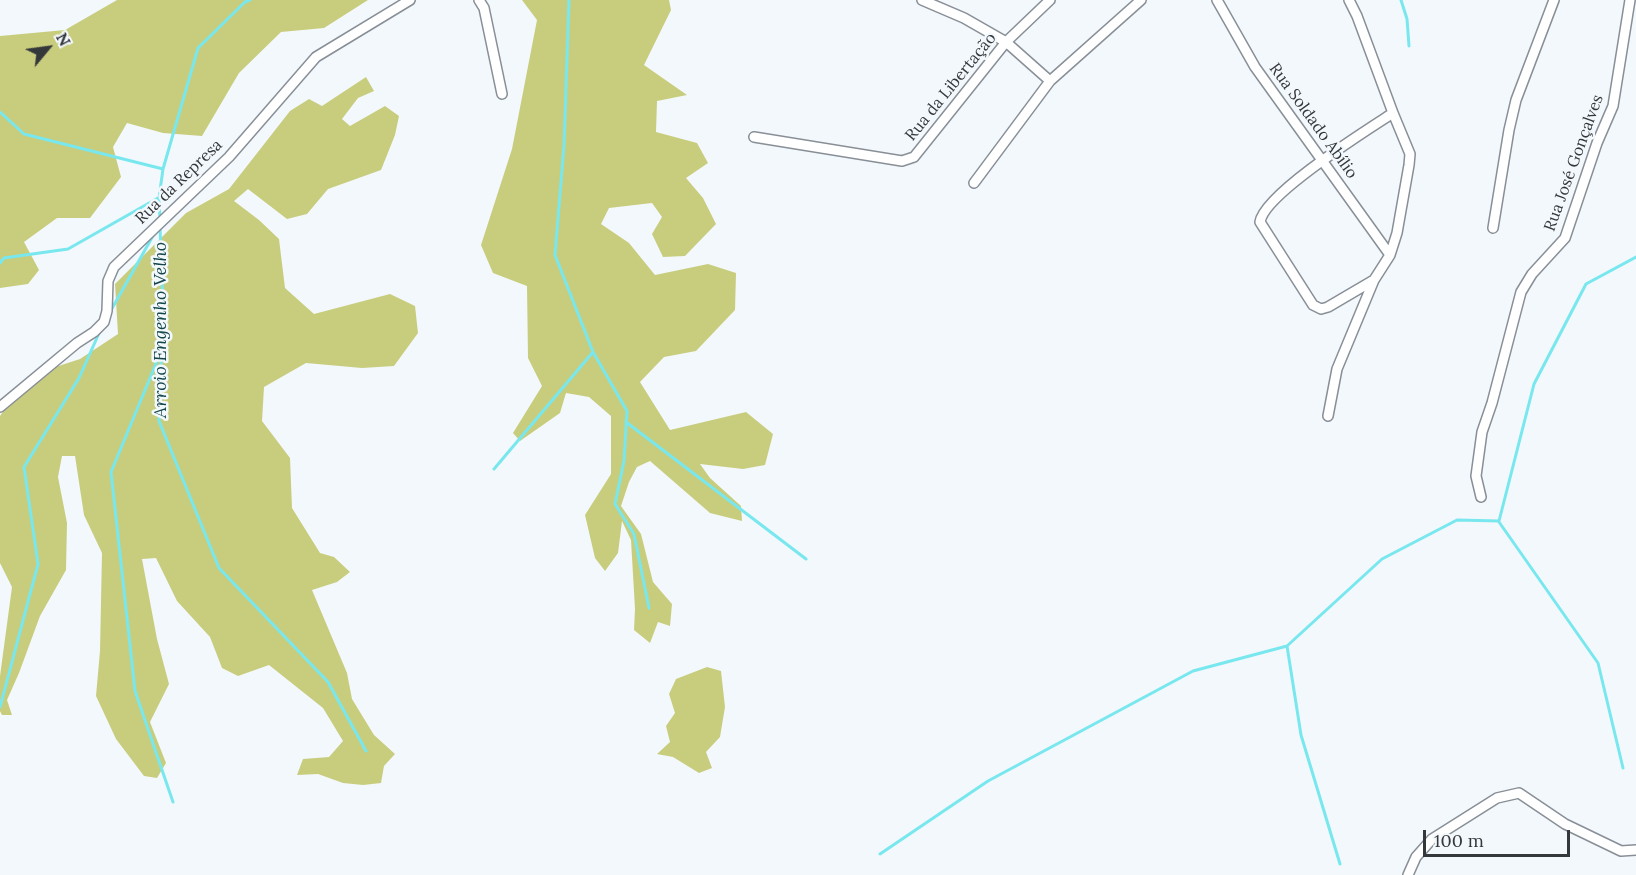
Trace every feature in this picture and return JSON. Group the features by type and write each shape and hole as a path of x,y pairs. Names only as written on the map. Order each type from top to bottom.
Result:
{"street":[{"name":"Rua da Represa","path":"0,406 104,322 107,311 108,281 114,267 229,157 316,57 410,0"},
{"path":"479,0 484,8 502,94"},
{"path":"922,0 964,18 1006,42 1050,81"},
{"name":"Rua da Libertação","path":"754,137 902,161 914,157 1006,42 1050,0"},
{"path":"974,183 1050,81 1141,0"},
{"name":"Rua Soldado Abílio","path":"1217,0 1255,67 1390,255"},
{"path":"1329,416 1337,369 1374,280 1390,255 1397,233 1410,154 1349,0"},
{"path":"1493,228 1516,100 1554,0"},
{"name":"Rua José Gonçalves","path":"1482,497 1476,476 1482,432 1492,403 1521,292 1532,274 1565,238 1597,143 1613,106 1630,0"},
{"path":"1374,280 1328,307 1321,309 1313,305 1260,222 1261,214 1278,196 1323,160 1393,113"},
{"path":"1408,875 1416,857 1432,839 1497,798 1519,793 1565,824 1621,851 1636,850"}],"green space":[{"path":"117,0 368,0 324,28 281,32 239,73 202,136 163,133 127,123 113,147 121,177 90,218 57,218 24,242 39,270 28,284 0,288 0,36 65,30"},
{"path":"522,0 669,0 671,10 644,65 687,95 657,101 656,132 697,143 708,163 686,178 703,198 716,224 685,256 663,257 652,234 662,217 652,203 609,208 601,224 629,243 655,275 708,264 736,273 735,310 696,351 664,357 640,382 670,430 746,412 773,434 765,465 743,469 700,464 710,478 741,506 742,521 710,513 650,461 637,467 621,506 641,534 653,582 672,604 670,626 658,622 650,643 634,630 631,540 622,521 618,553 605,571 595,558 585,515 611,474 611,416 589,397 566,393 560,413 520,441 513,433 542,386 528,358 527,286 493,273 481,245 512,149 537,20"},
{"path":"366,77 374,91 358,98 342,119 350,126 385,106 399,116 395,135 381,170 328,189 307,214 287,219 248,189 234,201 279,239 285,288 314,314 390,294 415,306 418,333 394,366 362,368 306,363 264,387 262,421 290,458 292,508 320,553 334,557 350,572 337,582 312,590 347,673 352,699 374,735 395,754 384,766 381,783 363,785 343,783 318,774 297,775 303,759 329,757 343,741 323,708 269,665 238,676 222,668 210,637 177,601 156,558 142,559 157,639 169,684 150,722 166,763 157,778 144,776 116,739 96,696 100,651 102,553 84,515 75,456 62,456 58,477 67,523 66,570 40,616 7,700 12,715 2,715 0,676 12,587 0,563 0,416 6,407 43,371 80,359 118,334 115,284 186,213 229,189 290,111 309,99 322,106"},
{"path":"707,667 721,671 725,707 720,737 706,752 712,768 699,773 673,757 657,754 670,742 666,726 675,713 669,694 676,679"}],"waterway":[{"path":"160,221 159,198 163,169 198,48 245,2 250,0"},
{"path":"569,0 564,145 555,255 593,352 627,411 624,461 615,504 634,534 649,608"},
{"path":"1401,0 1407,19 1409,46"},
{"path":"0,112 24,134 163,169"},
{"path":"0,263 4,258 68,249 158,198"},
{"name":"Arroio Engenho Velho","path":"160,227 163,304 159,421 219,568 328,682 366,751"},
{"path":"110,312 154,234"},
{"path":"880,854 988,781 1193,671 1287,646 1382,559 1457,520 1499,521 1534,384 1586,284 1636,257"},
{"path":"0,707 38,564 24,467 79,378 100,331"},
{"path":"494,469 593,352"},
{"path":"160,354 111,472 135,691 173,802"},
{"path":"626,422 806,559"},
{"path":"1499,522 1598,663 1623,768"},
{"path":"1287,646 1301,735 1340,864"}]}
